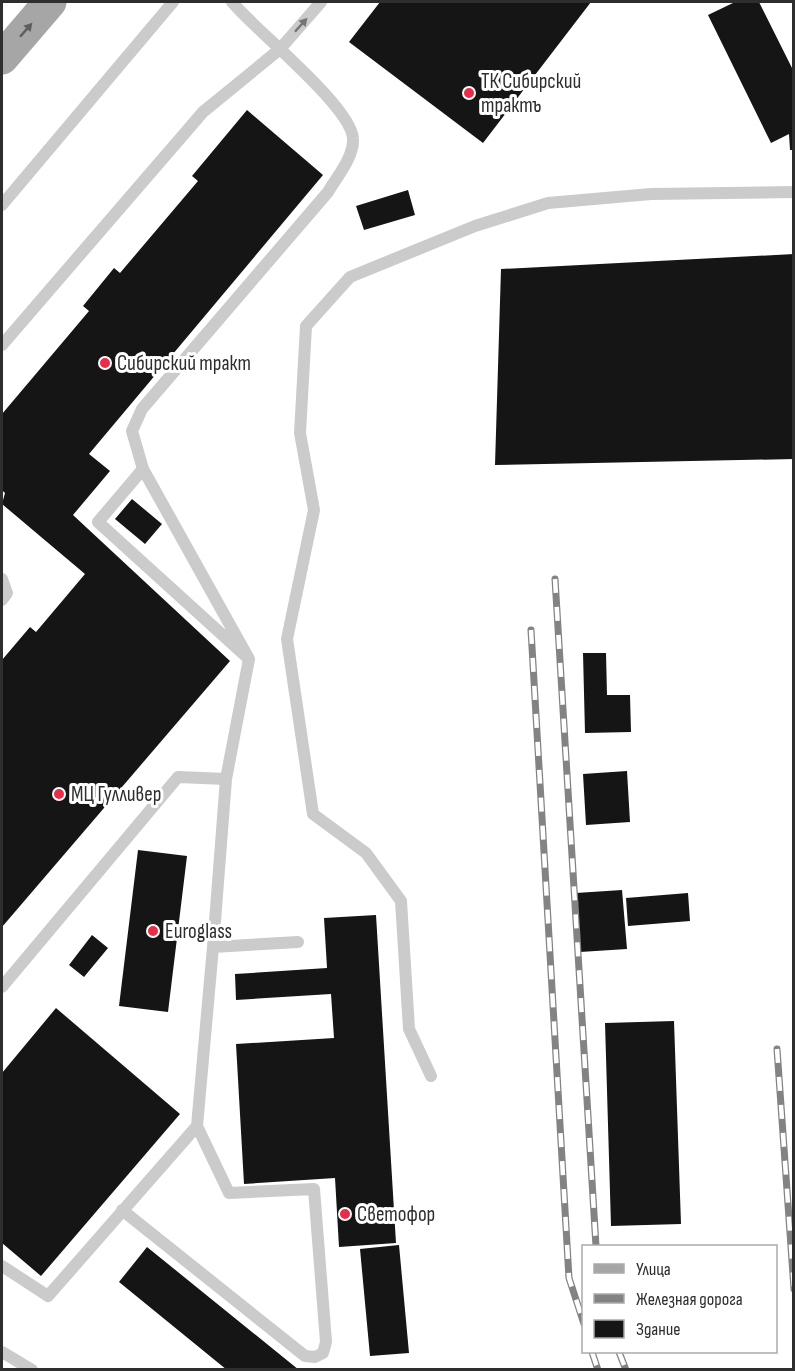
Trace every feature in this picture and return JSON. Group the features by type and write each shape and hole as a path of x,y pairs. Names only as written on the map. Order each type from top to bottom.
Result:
{"main road":[{"path":"2,58 50,2"}],"lane":[{"path":"2,205 173,2"},
{"path":"122,1210 305,1356 315,1357 322,1353 326,1342 314,1189 229,1193 197,1126 226,779 249,659 143,470 132,431 142,409 328,192 351,151 353,139 350,126 309,77 232,2"},
{"path":"2,345 203,112 280,49 321,2"},
{"path":"431,1076 409,1029 401,901 366,853 313,814 287,639 314,510 300,433 306,326 350,277 475,226 548,203 651,194 794,192"},
{"path":"143,470 98,522 249,659"},
{"path":"2,579 7,593 2,600"},
{"path":"2,987 178,777 226,779"},
{"path":"213,947 298,942"},
{"path":"2,1266 48,1296 197,1126"},
{"path":"2,1352 32,1370"}],"building":[{"name":"ТК Сибирский трактъ","path":"380,2 591,2 483,143 349,42"},
{"path":"735,2 759,2 794,72 794,150 790,150 789,134 771,143 708,15"},
{"path":"247,110 323,175 89,454 110,471 73,515 230,661 2,927 2,660 30,627 36,632 85,574 2,504 5,493 2,490 2,414 89,311 83,306 114,268 120,273 198,181 192,176"},
{"path":"408,190 415,215 364,230 356,206"},
{"path":"794,254 794,459 495,465 501,269"},
{"path":"132,499 162,524 145,544 115,519"},
{"path":"583,653 606,653 607,695 630,695 631,732 585,733"},
{"path":"627,771 630,822 586,825 583,774"},
{"name":"Euroglass","path":"138,850 187,856 168,1012 119,1006"},
{"path":"622,890 627,949 580,952 576,893"},
{"path":"688,893 690,921 628,926 626,898"},
{"path":"376,915 396,1243 339,1247 335,1178 244,1184 236,1044 334,1038 331,994 236,1000 235,974 327,968 324,918"},
{"path":"92,935 108,948 84,977 69,965"},
{"path":"56,1008 180,1114 41,1276 2,1243 2,1073"},
{"path":"674,1021 681,1224 611,1226 605,1023"},
{"path":"399,1245 409,1353 370,1356 360,1249"},
{"path":"147,1247 299,1370 227,1370 119,1282"}],"railway":[{"path":"555,579 596,1245"},
{"path":"531,630 569,1278 582,1318"},
{"path":"777,1049 794,1289"},
{"path":"592,1353 598,1370"},
{"path":"619,1353 626,1370"}],"place":[{"name":"ТК Сибирский трактъ","path":"469,93"},
{"name":"Сибирский тракт","path":"105,363"},
{"name":"МЦ Гулливер","path":"59,794"},
{"name":"Euroglass","path":"153,931"},
{"name":"Светофор","path":"345,1214"}]}
